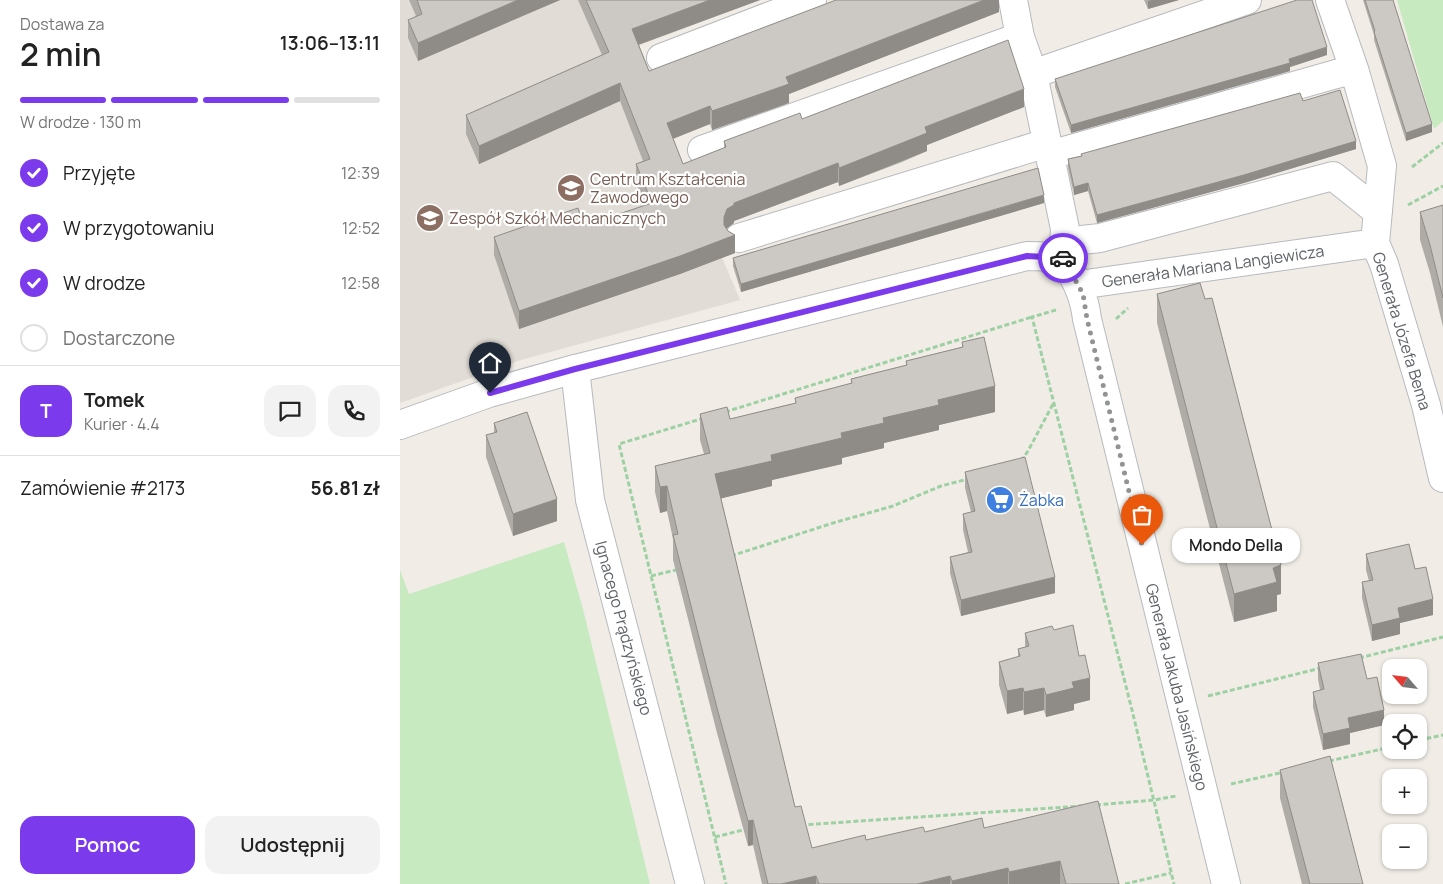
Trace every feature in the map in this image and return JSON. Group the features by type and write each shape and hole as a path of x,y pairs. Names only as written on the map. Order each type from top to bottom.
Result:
{"street":[{"path":"661,58 812,0"},
{"path":"1013,0 1020,36 1033,74 1065,229 1064,249"},
{"path":"1033,74 1247,0"},
{"path":"1330,0 1354,70 1382,166 1375,243"},
{"path":"702,150 1020,36"},
{"path":"740,238 1048,149 1354,70"},
{"path":"400,424 490,393 575,369 1027,256 1064,249 1333,176 1378,212"},
{"name":"Generała Mariana Langiewicza","path":"1064,249 1079,285 1375,243"},
{"name":"Generała Józefa Bema","path":"1375,243 1384,264 1426,405 1443,478"},
{"name":"Generała Jakuba Jasińskiego","path":"1079,285 1083,294 1086,313 1226,884"},
{"name":"Ignacego Prądzyńskiego","path":"575,369 590,500 690,884"}],"path":[{"path":"722,413 1056,310 1116,318"},
{"path":"1032,317 1174,884"},
{"path":"1019,463 1028,451 1053,404"},
{"path":"713,416 619,444 726,884"},
{"path":"728,557 893,506 940,486 976,476"},
{"path":"651,576 676,570"},
{"path":"1358,658 1443,637"},
{"path":"1208,696 1321,668"},
{"path":"1427,738 1443,734"},
{"path":"1325,762 1382,749"},
{"path":"1095,805 1154,800 1287,771"},
{"path":"793,826 1086,805"},
{"path":"715,837 743,830"},
{"path":"1125,884 1171,873"}],"shaded area":[{"name":"Centrum Kształcenia Zawodowego","path":"400,0 614,0 740,300 521,360 400,403"}],"green space":[{"path":"1397,0 1443,0 1443,121 1434,129"},
{"path":"564,542 583,609 650,884 400,884 400,570 409,594"}],"building":[{"path":"417,0 518,0 418,43 408,20 422,14"},
{"path":"586,0 710,0 632,29 649,71 836,0 984,0 786,77 789,84 712,111 710,106 667,123 683,164 726,147 724,141 800,113 802,119 1008,40 1024,89 925,127 927,133 839,168 838,163 734,203 734,205 727,209 724,225 728,231 735,235 680,256 519,311 494,237 578,208 583,226 652,203 636,164 650,159 620,83 479,146 466,115 609,52"},
{"path":"1297,0 1312,0 1327,47 1289,59 1290,63 1071,125 1055,79"},
{"path":"1365,0 1393,0 1432,124 1406,133"},
{"path":"1340,90 1356,141 1244,175 1097,215 1088,183 1074,187 1068,159 1082,156 1081,154 1300,93 1303,101"},
{"path":"1038,168 1044,195 741,284 733,258"},
{"path":"1443,205 1443,298 1420,212"},
{"path":"1200,283 1205,299 1212,298 1281,565 1273,568 1277,582 1234,594 1157,294"},
{"path":"984,337 995,386 938,400 939,405 883,418 884,423 841,433 842,438 771,455 772,461 715,474 795,807 801,806 812,848 865,835 866,840 923,827 925,832 982,818 984,828 1098,801 1119,884 1066,884 1060,861 1009,872 1008,868 952,881 950,876 917,884 819,884 816,876 781,884 768,884 753,820 748,821 717,708 673,535 678,534 667,486 660,487 655,466 710,453 700,414 727,407 730,419 796,403 795,398 852,383 851,379 907,365 906,361 963,347 962,342"},
{"path":"527,412 557,499 513,514 486,435 497,432 494,423"},
{"path":"1025,457 1055,577 961,600 950,557 972,552 963,514 975,511 965,472"},
{"path":"1409,544 1415,569 1426,567 1433,599 1398,608 1400,618 1372,625 1362,582 1373,580 1366,554"},
{"path":"1073,625 1079,656 1085,655 1090,678 1072,682 1074,688 1046,695 1044,688 1024,692 1023,688 1007,691 999,662 1020,656 1018,649 1029,646 1025,633 1052,626 1054,630"},
{"path":"1361,654 1367,679 1377,677 1384,710 1348,718 1350,728 1323,734 1313,692 1324,689 1318,663"},
{"path":"1330,756 1363,884 1310,884 1280,770"}],"way so far":[{"path":"1063,258 1083,294 1087,319 1142,545"}],"place":[{"name":"Centrum Kształcenia Zawodowego","path":"571,188"},
{"name":"Zespół Szkół Mechanicznych","path":"430,218"},
{"name":"Żabka","path":"1000,500"},
{"name":"Mondo Della","path":"1142,545"}],"route":[{"path":"490,393 575,369 1027,256 1063,258"}]}
